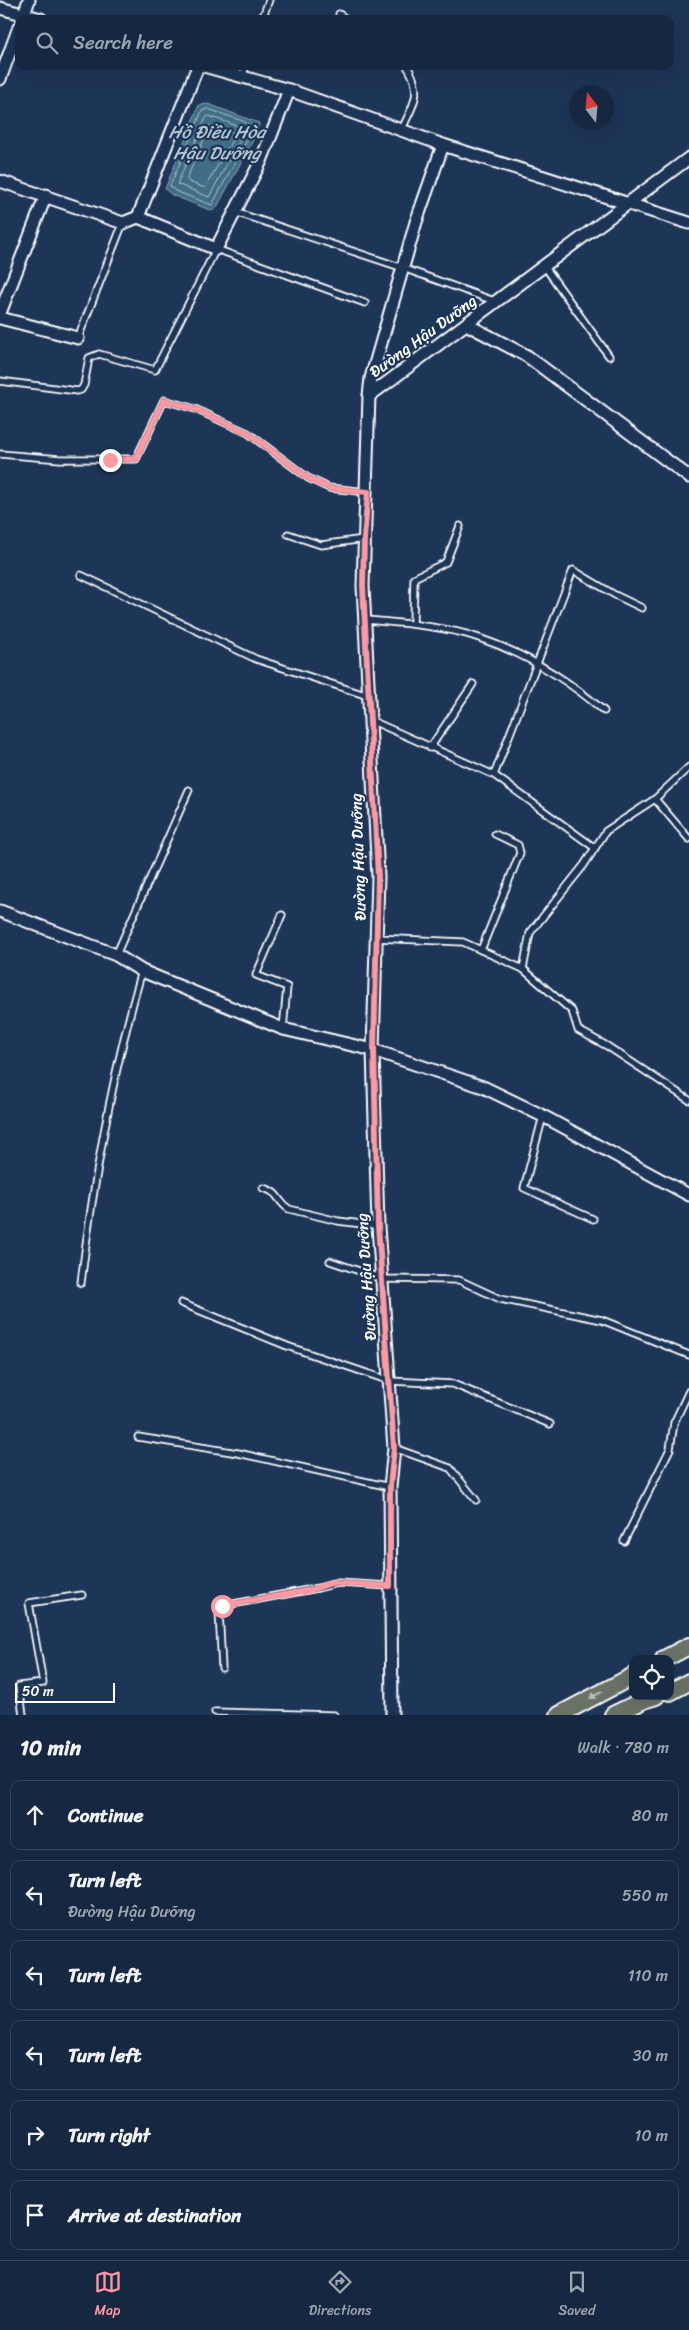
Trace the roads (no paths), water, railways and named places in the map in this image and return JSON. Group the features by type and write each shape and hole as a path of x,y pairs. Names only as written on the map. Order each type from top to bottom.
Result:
{"main road":[{"path":"672,1655 689,1646"},
{"path":"559,1715 629,1678"},
{"path":"674,1690 689,1682"},
{"path":"613,1715 644,1700"},
{"path":"637,1715 649,1709 660,1700"}],"street":[{"path":"23,15 29,0"},
{"path":"5,10 20,15"},
{"path":"0,80 15,38"},
{"path":"138,217 196,70"},
{"path":"231,70 244,72 443,146 689,223"},
{"path":"0,181 123,222 138,217 216,249 261,161 289,90"},
{"path":"370,396 371,378 416,222 443,146"},
{"name":"Đường Hậu Dưỡng","path":"392,1715 390,1486 394,1448 378,1226 374,1050 378,877 365,620 364,539 368,492 370,396 689,158"},
{"path":"0,314 46,195"},
{"path":"0,318 78,338"},
{"path":"466,324 527,356 689,477"},
{"path":"0,910 116,955 142,971 283,1029 374,1050 483,1087 543,1116 689,1195"}],"lane":[{"path":"263,15 269,0"},
{"path":"401,131 417,96 415,78 410,70"},
{"path":"235,212 403,268 496,302"},
{"path":"78,338 123,222"},
{"path":"0,381 81,390 84,385 89,358 99,354 156,370 216,249 365,303"},
{"path":"545,266 610,356"},
{"path":"0,454 60,459 136,459 164,400 195,409 248,433 308,478 329,488 368,492"},
{"path":"413,624 414,578 446,562 460,526"},
{"path":"288,534 321,545 364,539"},
{"path":"494,775 573,570 615,595 642,608"},
{"path":"82,575 256,659 368,696"},
{"path":"365,620 413,624 478,637 538,664 576,687 604,711"},
{"path":"430,748 473,684"},
{"path":"369,720 494,775 595,848"},
{"path":"523,970 530,933 584,865 606,831 655,799 689,768"},
{"path":"116,955 189,790"},
{"path":"655,799 689,839"},
{"path":"481,950 520,853 518,845 495,834"},
{"path":"282,915 256,975 287,987 283,1029"},
{"path":"376,938 463,942 523,970 572,1011 578,1030 607,1046 689,1100"},
{"path":"81,1283 92,1193 112,1087 125,1030 142,971"},
{"path":"543,1116 524,1188 592,1219"},
{"path":"263,1188 274,1192 283,1205 289,1209 338,1220 378,1226"},
{"path":"330,1261 383,1279 459,1280 500,1299 602,1320 689,1354"},
{"path":"181,1303 287,1346 390,1380 453,1384 550,1424"},
{"path":"624,1540 670,1449 674,1423 689,1391"},
{"path":"138,1437 238,1453 390,1486"},
{"path":"394,1448 450,1468 476,1500"},
{"path":"222,1668 219,1611 222,1606 311,1590 331,1583 390,1586"},
{"path":"23,1715 19,1686 43,1683 29,1603 82,1594"},
{"path":"215,1712 334,1715"}],"water":[{"name":"Hồ Điều Hòa Hậu Dưỡng","path":"208,104 259,123 258,131 217,207 212,211 172,195 165,189 199,105"}]}
